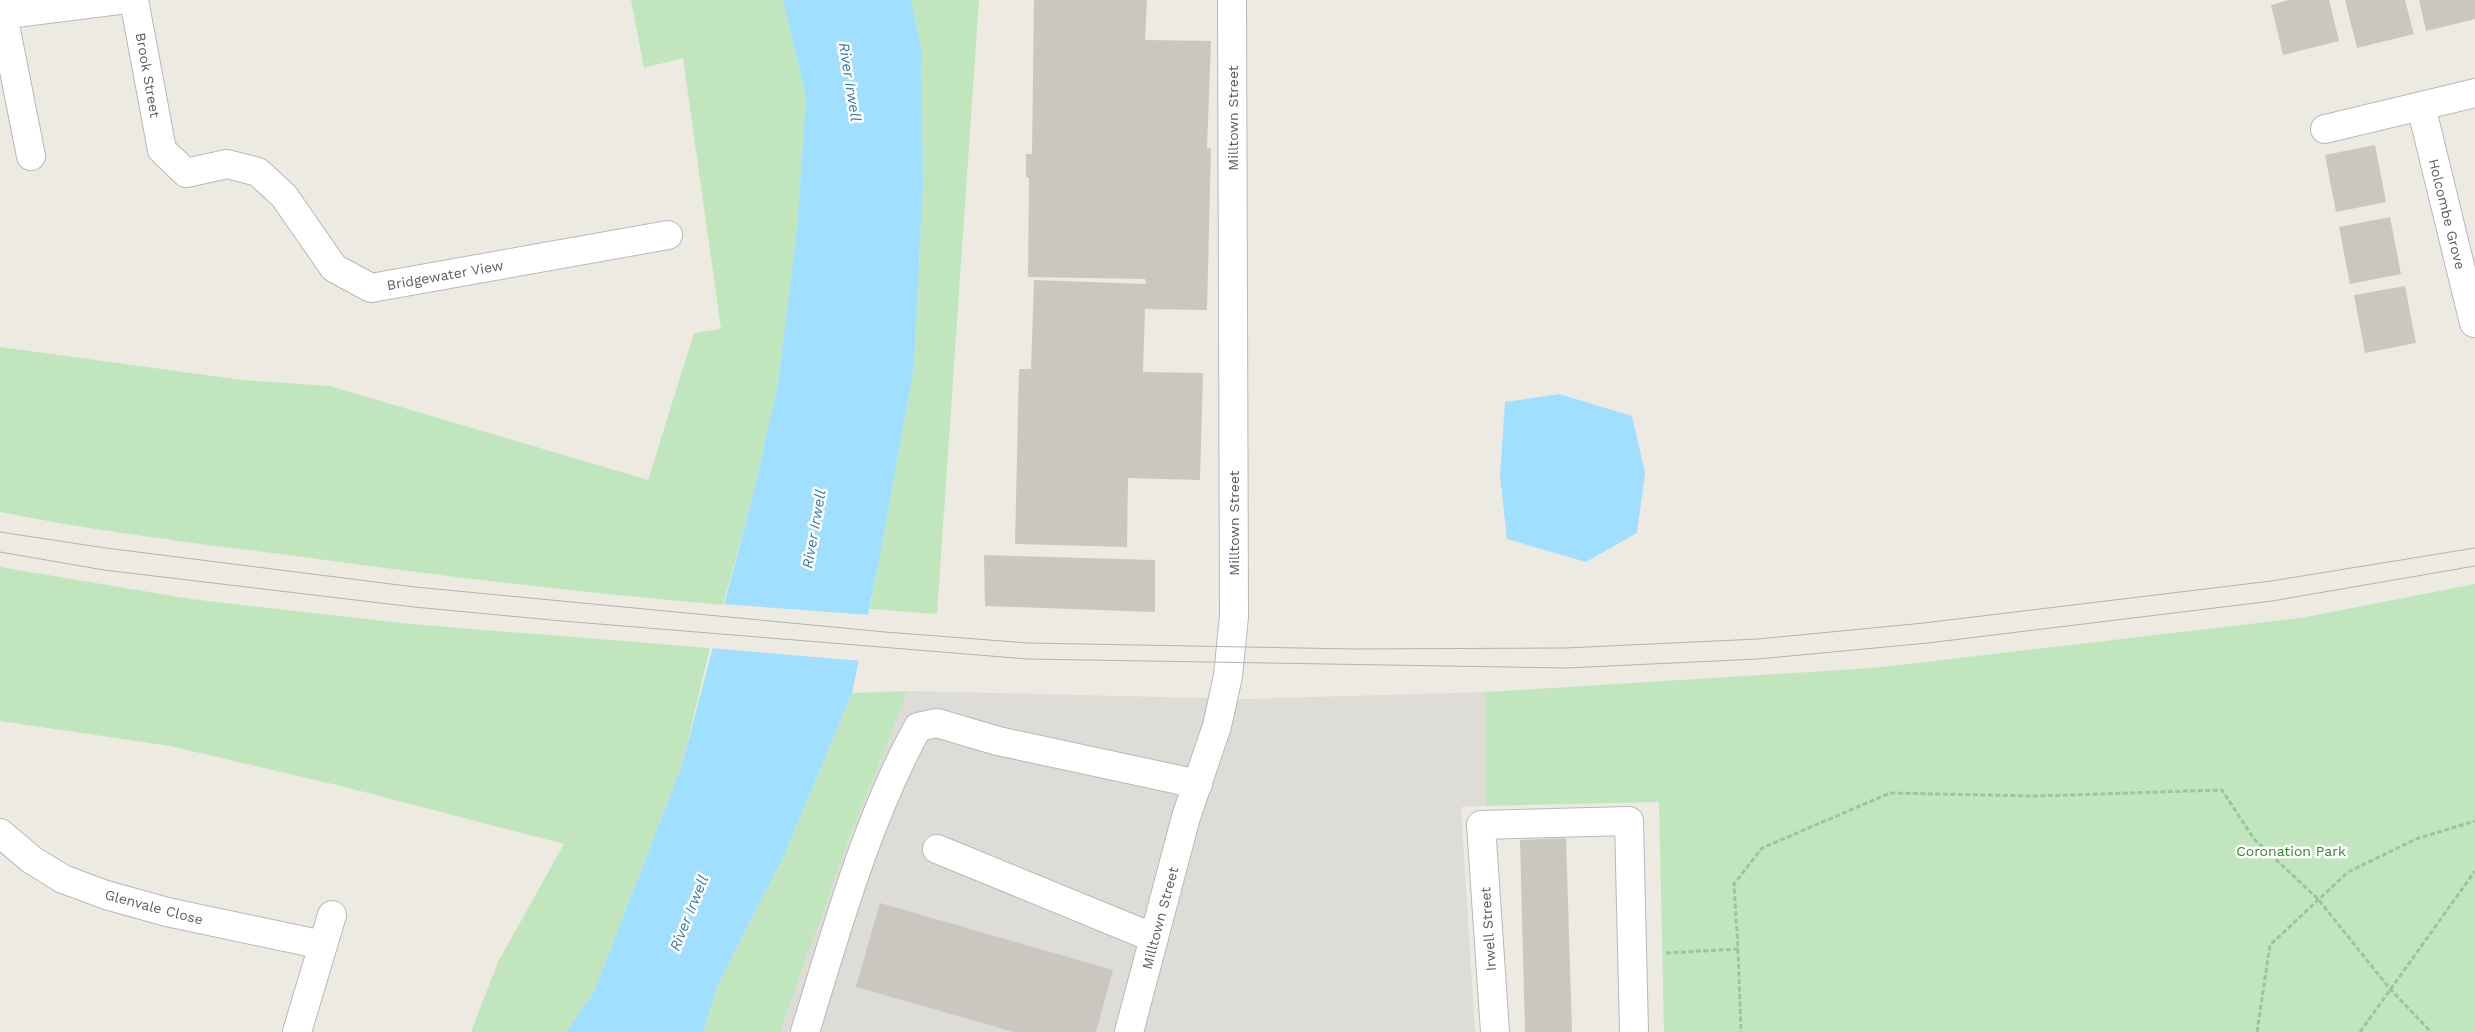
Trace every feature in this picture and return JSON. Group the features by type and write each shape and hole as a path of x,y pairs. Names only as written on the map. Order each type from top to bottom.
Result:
{"street":[{"path":"31,156 1,10 118,0"},
{"name":"Brook Street","path":"134,0 162,150"},
{"name":"Milltown Street","path":"1129,1032 1186,817 1217,726 1224,693 1234,616 1232,0"},
{"path":"2325,129 2475,92"},
{"name":"Holcombe Grove","path":"2421,106 2474,323"},
{"name":"Bridgewater View","path":"162,150 186,173 228,164 258,172 284,196 334,268 371,288 668,235"},
{"path":"805,1032 860,862 905,750 918,727 937,723 998,741 1198,784"},
{"name":"Irwell Street","path":"1496,1032 1481,825 1629,821 1632,955"},
{"name":"Glenvale Close","path":"0,833 32,860 63,878 106,895 167,912 323,945"},
{"path":"937,849 1154,938"},
{"path":"298,1032 332,915"},
{"path":"1632,955 1634,1032"}],"path":[{"path":"1741,1032 1734,884 1762,848 1890,793 2036,796 2222,790 2254,839 2318,899 2390,989 2431,1032"},
{"path":"2257,1032 2270,945 2348,872 2416,839 2475,821"},
{"path":"2360,1032 2475,871"},
{"path":"1632,955 1738,949"}],"shaded area":[{"path":"908,691 1246,699 1486,692 1486,806 1461,807 1475,1032 780,1032 849,839"}],"green space":[{"path":"631,0 783,0 806,98 797,229 778,383 755,487 723,605 565,590 408,571 151,537 75,526 0,512 0,347 242,380 330,386 648,480 694,333 721,329 683,58 644,68"},
{"path":"911,0 979,0 937,614 870,609 914,367 923,185 921,47"},
{"path":"0,567 191,599 410,624 710,648 682,765 594,992 566,1032 471,1032 498,962 564,844 341,786 170,746 0,721"},
{"name":"Coronation Park","path":"2475,584 2475,1032 1664,1032 1659,802 1486,806 1486,692 1873,668 2301,618"},
{"path":"908,691 849,839 780,1032 703,1032 719,982 783,858 852,693"}],"water":[{"name":"River Irwell","path":"783,0 911,0 921,47 923,185 914,367 878,566 852,693 783,858 719,982 703,1032 566,1032 594,992 682,765 755,487 778,383 797,229 806,98"},
{"path":"1559,394 1632,416 1645,473 1637,533 1586,562 1507,539 1500,476 1505,402"}],"pier":[{"path":"722,604 871,615 861,661 710,648"}],"building":[{"path":"1034,0 1147,0 1145,40 1211,41 1207,148 1211,148 1207,310 1145,309 1143,372 1203,373 1200,480 1128,478 1127,547 1015,544 1019,369 1031,369 1034,280 1146,284 1145,279 1028,277 1029,178 1026,177 1026,154 1032,154"},
{"path":"2289,0 2329,0 2339,41 2283,55 2271,5"},
{"path":"2345,0 2405,0 2414,34 2357,48"},
{"path":"2419,0 2475,0 2475,19 2426,31"},
{"path":"2375,145 2386,202 2336,212 2325,155"},
{"path":"2390,217 2401,274 2350,284 2339,227"},
{"path":"2405,286 2416,343 2365,353 2354,295"},
{"path":"984,555 1155,560 1155,612 985,606"},
{"path":"1566,838 1572,1032 1525,1032 1520,840"},
{"path":"880,903 1113,970 1096,1032 1014,1032 856,987"}],"tram line":[{"path":"0,532 106,548 415,587 885,632 1028,643 1354,649 1565,648 1758,639 1924,623 2271,581 2475,548"},
{"path":"0,552 104,570 414,607 1027,659 1566,668 1758,659 1928,643 2272,601 2475,566"}]}
